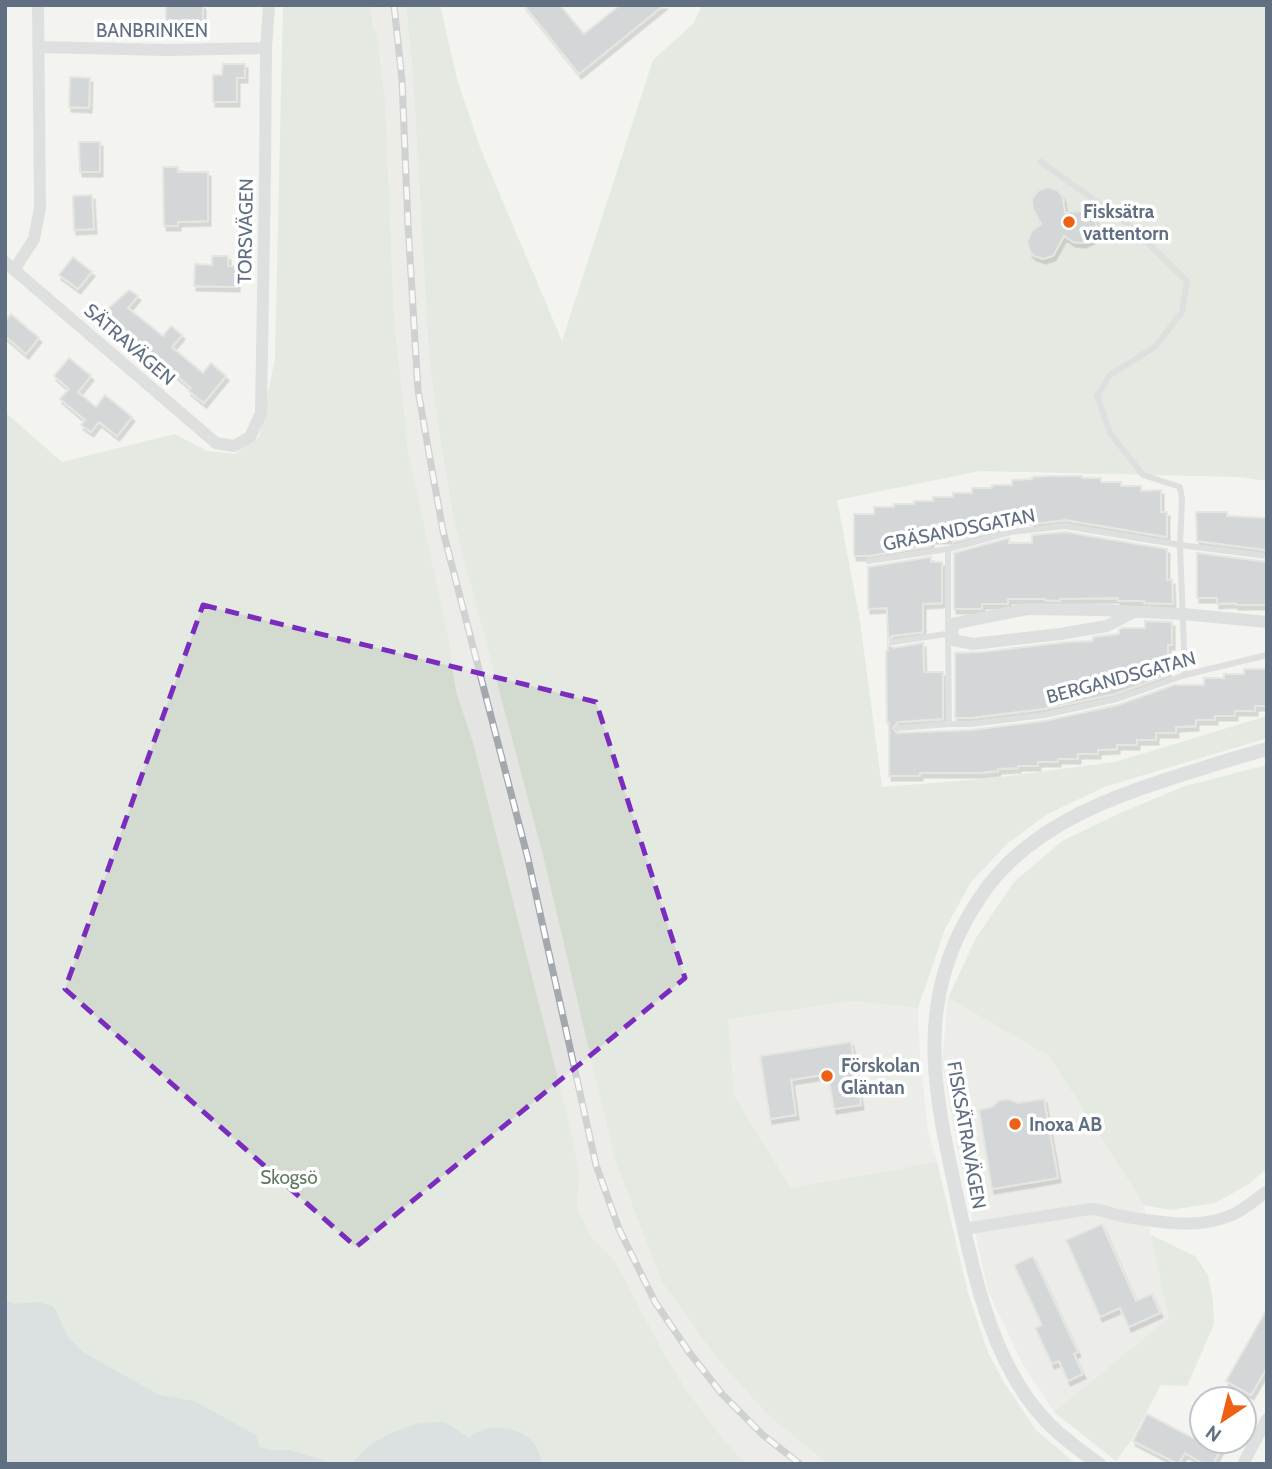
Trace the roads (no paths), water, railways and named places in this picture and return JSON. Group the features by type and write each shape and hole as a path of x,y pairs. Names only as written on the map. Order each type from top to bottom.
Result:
{"street":[{"path":"10,266 34,239 40,208 38,5"},
{"name":"TORSVÄGEN","path":"234,446 250,437 261,413 266,48 269,5"},
{"name":"BANBRINKEN","path":"38,47 167,51 266,48"},
{"name":"SÄTRAVÄGEN","path":"10,266 216,443 234,446"},
{"path":"1134,612 1107,626 973,645 953,640 951,633 953,624 1028,609 1134,612 1183,614 1267,622"},
{"name":"FISKSÄTRAVÄGEN","path":"1099,1464 1063,1437 1027,1397 998,1345 979,1294 943,1133 935,1074 935,1009 941,983 947,961 970,913 997,875 1033,843 1079,813 1134,790 1267,748"},
{"path":"964,1229 1090,1209 1167,1222 1213,1222 1235,1214 1267,1191"},
{"path":"1243,1464 1267,1419"}],"lane":[{"path":"1041,162 1128,224 1187,281 1182,312 1156,346 1110,375 1097,396 1110,433 1143,475 1180,487 1185,675"},
{"name":"GRÄSANDSGATAN","path":"868,562 947,549 1011,532 1065,526 1267,556"},
{"path":"947,549 951,633 949,724"},
{"path":"893,642 951,633"},
{"name":"BERGANDSGATAN","path":"899,728 971,724 1044,715 1117,699 1185,675 1267,655"}],"railway":[{"path":"394,5 402,80 418,390 430,459 443,531 528,859 596,1165 619,1229 655,1302 689,1352 722,1394 763,1435 800,1464"}],"place":[{"name":"Fisksätra vattentorn","path":"1069,222"},
{"name":"Förskolan Gläntan","path":"827,1076"},
{"name":"Inoxa AB","path":"1015,1124"}],"park label":[{"name":"Skogsö","path":"289,1177"}]}
